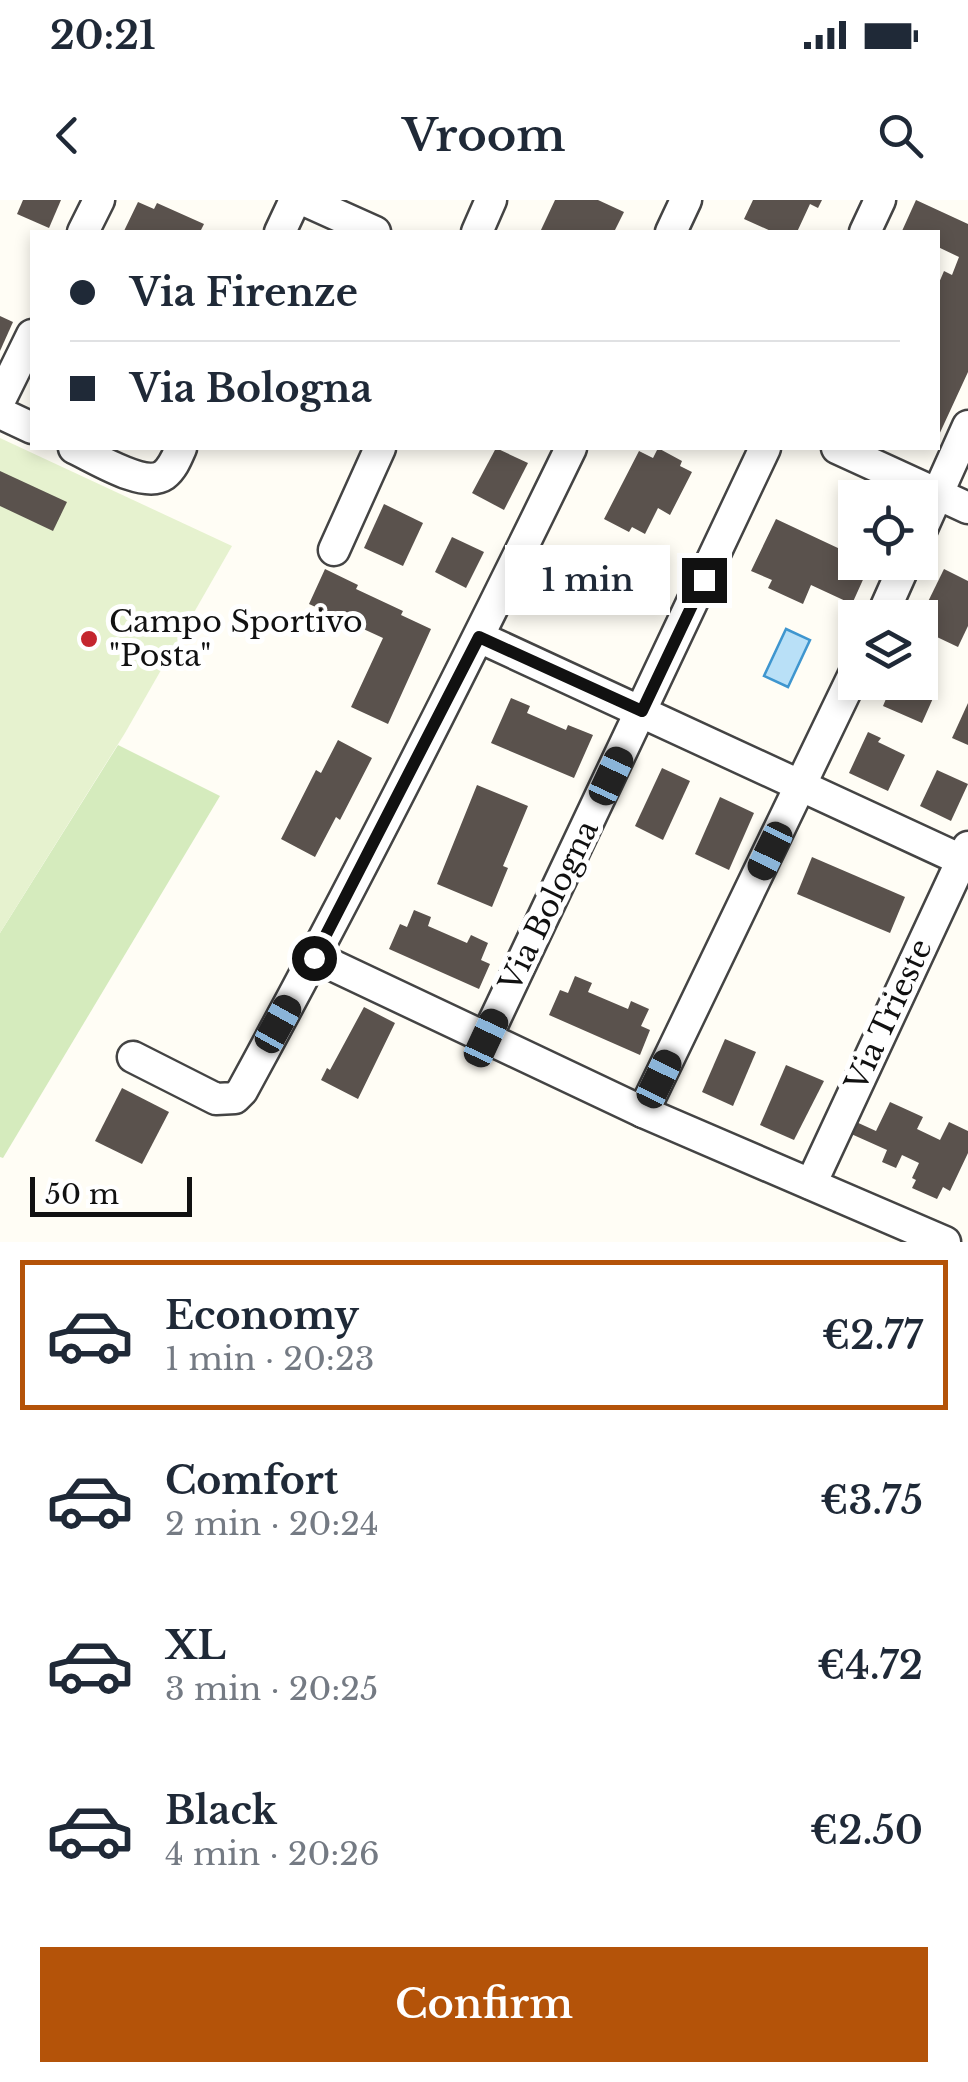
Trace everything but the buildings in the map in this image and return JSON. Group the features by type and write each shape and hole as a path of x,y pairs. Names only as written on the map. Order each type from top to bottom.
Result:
{"street":[{"path":"84,230 99,200"},
{"path":"281,230 295,200"},
{"path":"304,200 371,230"},
{"path":"477,230 491,200"},
{"path":"672,230 686,200"},
{"path":"866,230 880,200"},
{"path":"0,400 30,338"},
{"path":"0,412 30,427"},
{"path":"968,426 938,494 968,508"},
{"path":"78,450 132,475 158,478 170,470 180,450"},
{"path":"334,550 379,450"},
{"path":"133,1057 216,1098 235,1098 242,1091 479,637 569,450"},
{"name":"Via Bologna","path":"486,1038 764,450"},
{"path":"840,450 907,480"},
{"path":"479,637 966,857"},
{"path":"643,1112 842,700"},
{"name":"Via Trieste","path":"811,1184 966,857"},
{"path":"314,958 643,1112 945,1242"},
{"path":"964,1242 968,1234"}],"green space":[{"name":"Campo Sportivo \"Posta\"","path":"0,438 232,546 125,733 0,933"},
{"path":"118,745 220,796 3,1158 0,933"}],"water":[{"path":"786,629 810,640 788,687 764,676"}],"place":[{"name":"Campo Sportivo \"Posta\"","path":"89,639"}],"route":[{"path":"314,958 479,637 642,711 704,580"}]}
